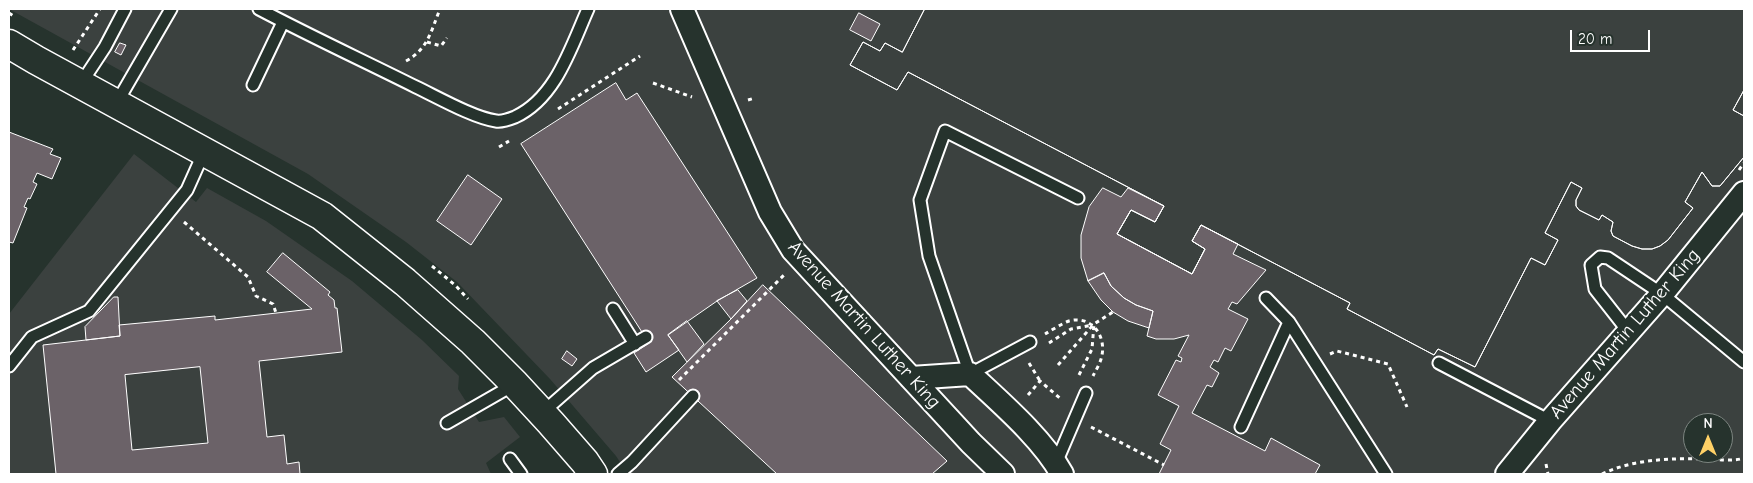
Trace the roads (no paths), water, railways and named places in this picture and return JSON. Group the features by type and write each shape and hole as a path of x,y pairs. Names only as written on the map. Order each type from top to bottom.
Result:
{"street":[{"name":"Avenue Martin Luther King","path":"682,9 770,212 793,250 971,443 1003,474"},
{"path":"9,44 80,85 322,216 405,282 473,342 542,413 585,462 593,474"},
{"name":"Avenue Martin Luther King","path":"1506,474 1662,294 1744,193"},
{"path":"911,378 970,374 1013,413 1059,468"}],"lane":[{"path":"80,85 105,47 125,9"},
{"path":"116,104 171,9"},
{"path":"259,9 444,100 484,118 499,122 514,117 529,108 542,96 556,77 588,9"},
{"path":"253,85 283,22"},
{"path":"1030,342 970,374 929,256 920,200 945,131 1078,198"},
{"path":"9,366 32,337 89,311 187,190 204,152"},
{"path":"1628,331 1595,289 1591,265 1600,257 1608,258 1662,294 1744,362"},
{"path":"1266,298 1289,322 1386,474"},
{"path":"613,309 635,344"},
{"path":"1240,427 1289,322"},
{"path":"542,413 593,368 646,337"},
{"path":"1439,363 1550,421"},
{"path":"447,422 515,384"},
{"path":"1059,468 1075,418 1086,393"},
{"path":"623,473 693,396"},
{"path":"510,459 520,474"}]}
